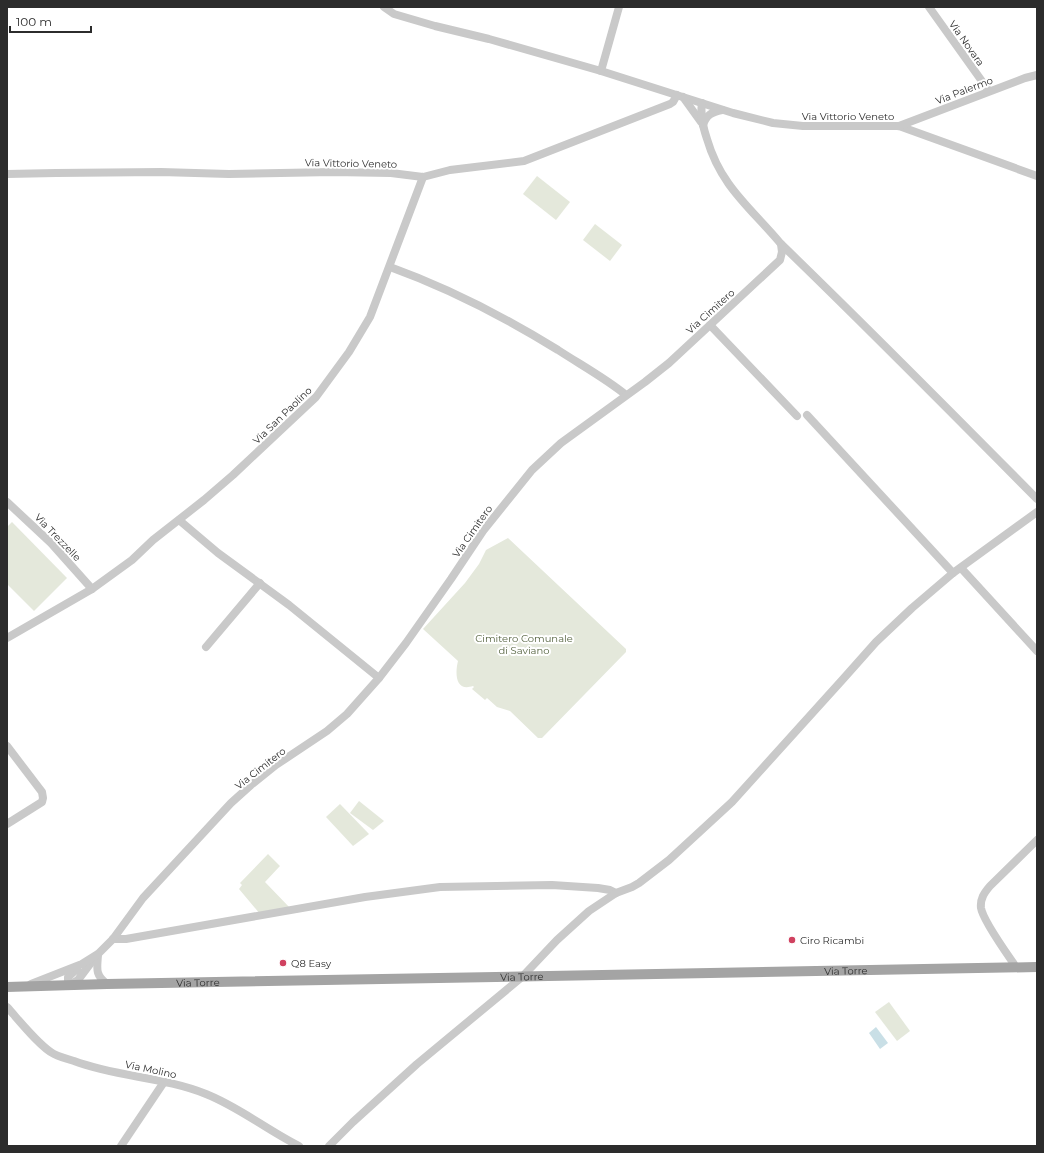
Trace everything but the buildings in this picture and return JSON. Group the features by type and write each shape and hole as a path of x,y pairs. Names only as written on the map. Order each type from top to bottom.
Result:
{"main road":[{"name":"Via Torre","path":"7,987 1037,967"}],"street":[{"name":"Via Vittorio Veneto","path":"384,7 394,14 602,71 725,110 774,123 803,126 899,126 1037,176"},
{"path":"602,71 619,7"},
{"name":"Via Novara","path":"929,7 989,91"},
{"name":"Via Palermo","path":"899,126 989,91 1037,75"},
{"name":"Via Vittorio Veneto","path":"7,174 161,172 229,174 333,172 391,173 422,177 450,170 524,161 670,104 680,96"},
{"path":"680,96 692,107 703,126"},
{"path":"702,103 701,116 710,151 727,183 747,207 781,244 876,335 922,384 1037,498"},
{"path":"703,126 705,120 711,113 725,110"},
{"name":"Via San Paolino","path":"7,638 92,589 132,560 233,475 316,397 349,352 370,317 390,267 422,177"},
{"name":"Via Cimitero","path":"98,954 82,964 68,977 70,985 78,980 98,954 113,939 142,898 231,803 276,765 327,731 347,714 380,678 436,601 483,531 532,470 561,443 669,363 780,260 782,252 781,244"},
{"path":"390,267 454,292 498,315 613,384 626,395"},
{"path":"710,325 797,416"},
{"path":"807,415 953,573"},
{"name":"Via Trezzelle","path":"7,502 51,543 92,589"},
{"path":"329,1146 417,1064 522,977 557,940 589,911 616,893 632,887 669,860 732,802 876,642 912,608 953,573 1037,512"},
{"path":"179,520 218,553 260,583 380,678"},
{"path":"961,568 1037,651"},
{"path":"206,647 260,583"},
{"path":"7,746 42,792 43,798 42,802 7,824"},
{"path":"7,753 39,795 42,796"},
{"path":"1016,967 985,919 981,910 981,902 984,893 990,886 1037,840"},
{"path":"113,939 126,939 365,898 440,887 552,885 598,888 610,890 616,893"},
{"path":"98,954 97,971 100,979 107,984"},
{"name":"Via Cimitero","path":"24,986 82,964"},
{"name":"Via Molino","path":"7,1007 38,1041 53,1054 86,1066 188,1088 214,1098 299,1146"},
{"path":"121,1146 164,1082"}],"green space":[{"path":"537,176 570,202 556,220 523,194"},
{"path":"595,224 622,245 610,261 583,240"},
{"path":"12,522 67,578 34,611 7,584 7,527"},
{"name":"Cimitero Comunale di Saviano","path":"508,538 626,649 626,652 542,738 538,738 510,711 497,707 487,698 485,700 472,689 474,687 473,686 467,687 460,684 457,676 458,661 423,629 465,583 479,564 486,550"},
{"path":"359,801 384,821 373,830 350,813"},
{"path":"340,804 369,834 353,846 326,817"},
{"path":"268,854 280,866 265,882 291,909 260,914 239,889 242,885 240,883"},
{"path":"889,1002 910,1031 897,1041 875,1012"}],"water":[{"path":"876,1027 888,1043 880,1049 869,1033"}],"place":[{"name":"Ciro Ricambi","path":"792,940"},
{"name":"Q8 Easy","path":"283,963"}]}
